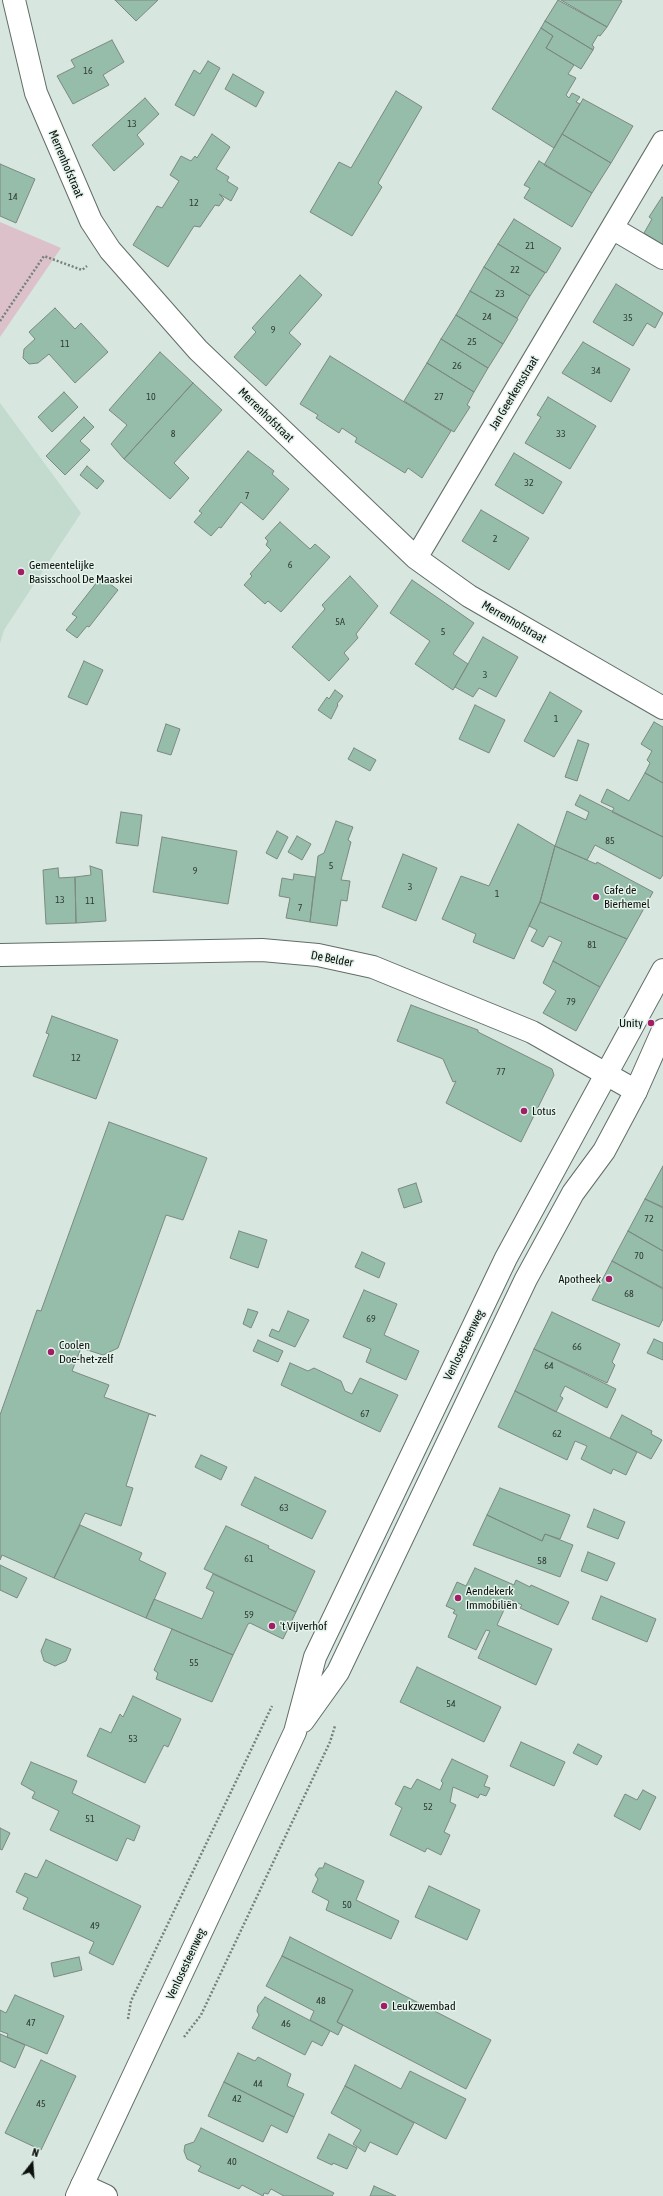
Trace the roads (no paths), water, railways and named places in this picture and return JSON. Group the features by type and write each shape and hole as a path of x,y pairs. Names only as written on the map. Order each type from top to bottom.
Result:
{"street":[{"name":"Merrenhofstraat","path":"14,0 36,93 91,221 110,250 198,350 416,558 469,596 663,708"},
{"name":"Jan Geerkensstraat","path":"416,558 663,142"},
{"path":"612,228 663,258"},
{"name":"De Belder","path":"0,955 262,950 318,955 373,967 532,1032 606,1076 636,1091"},
{"name":"Venlosesteenweg","path":"79,2190 295,1732 315,1657 506,1258 663,970"},
{"name":"Venlosesteenweg","path":"295,1732 338,1672 526,1279 574,1193 604,1151 636,1091 663,1030"},
{"path":"79,2190 106,2196"}],"place":[{"name":"Gemeentelijke Basisschool De Maaskei","path":"21,572"},
{"name":"Cafe de Bierhemel","path":"596,897"},
{"name":"Unity","path":"651,1023"},
{"name":"Lotus","path":"524,1111"},
{"name":"Apotheek","path":"609,1279"},
{"name":"Coolen Doe-het-zelf","path":"51,1352"},
{"name":"Aendekerk Immobiliën","path":"458,1598"},
{"name":"'t Vijverhof","path":"272,1626"},
{"name":"Leukzwembad","path":"384,2006"}]}
